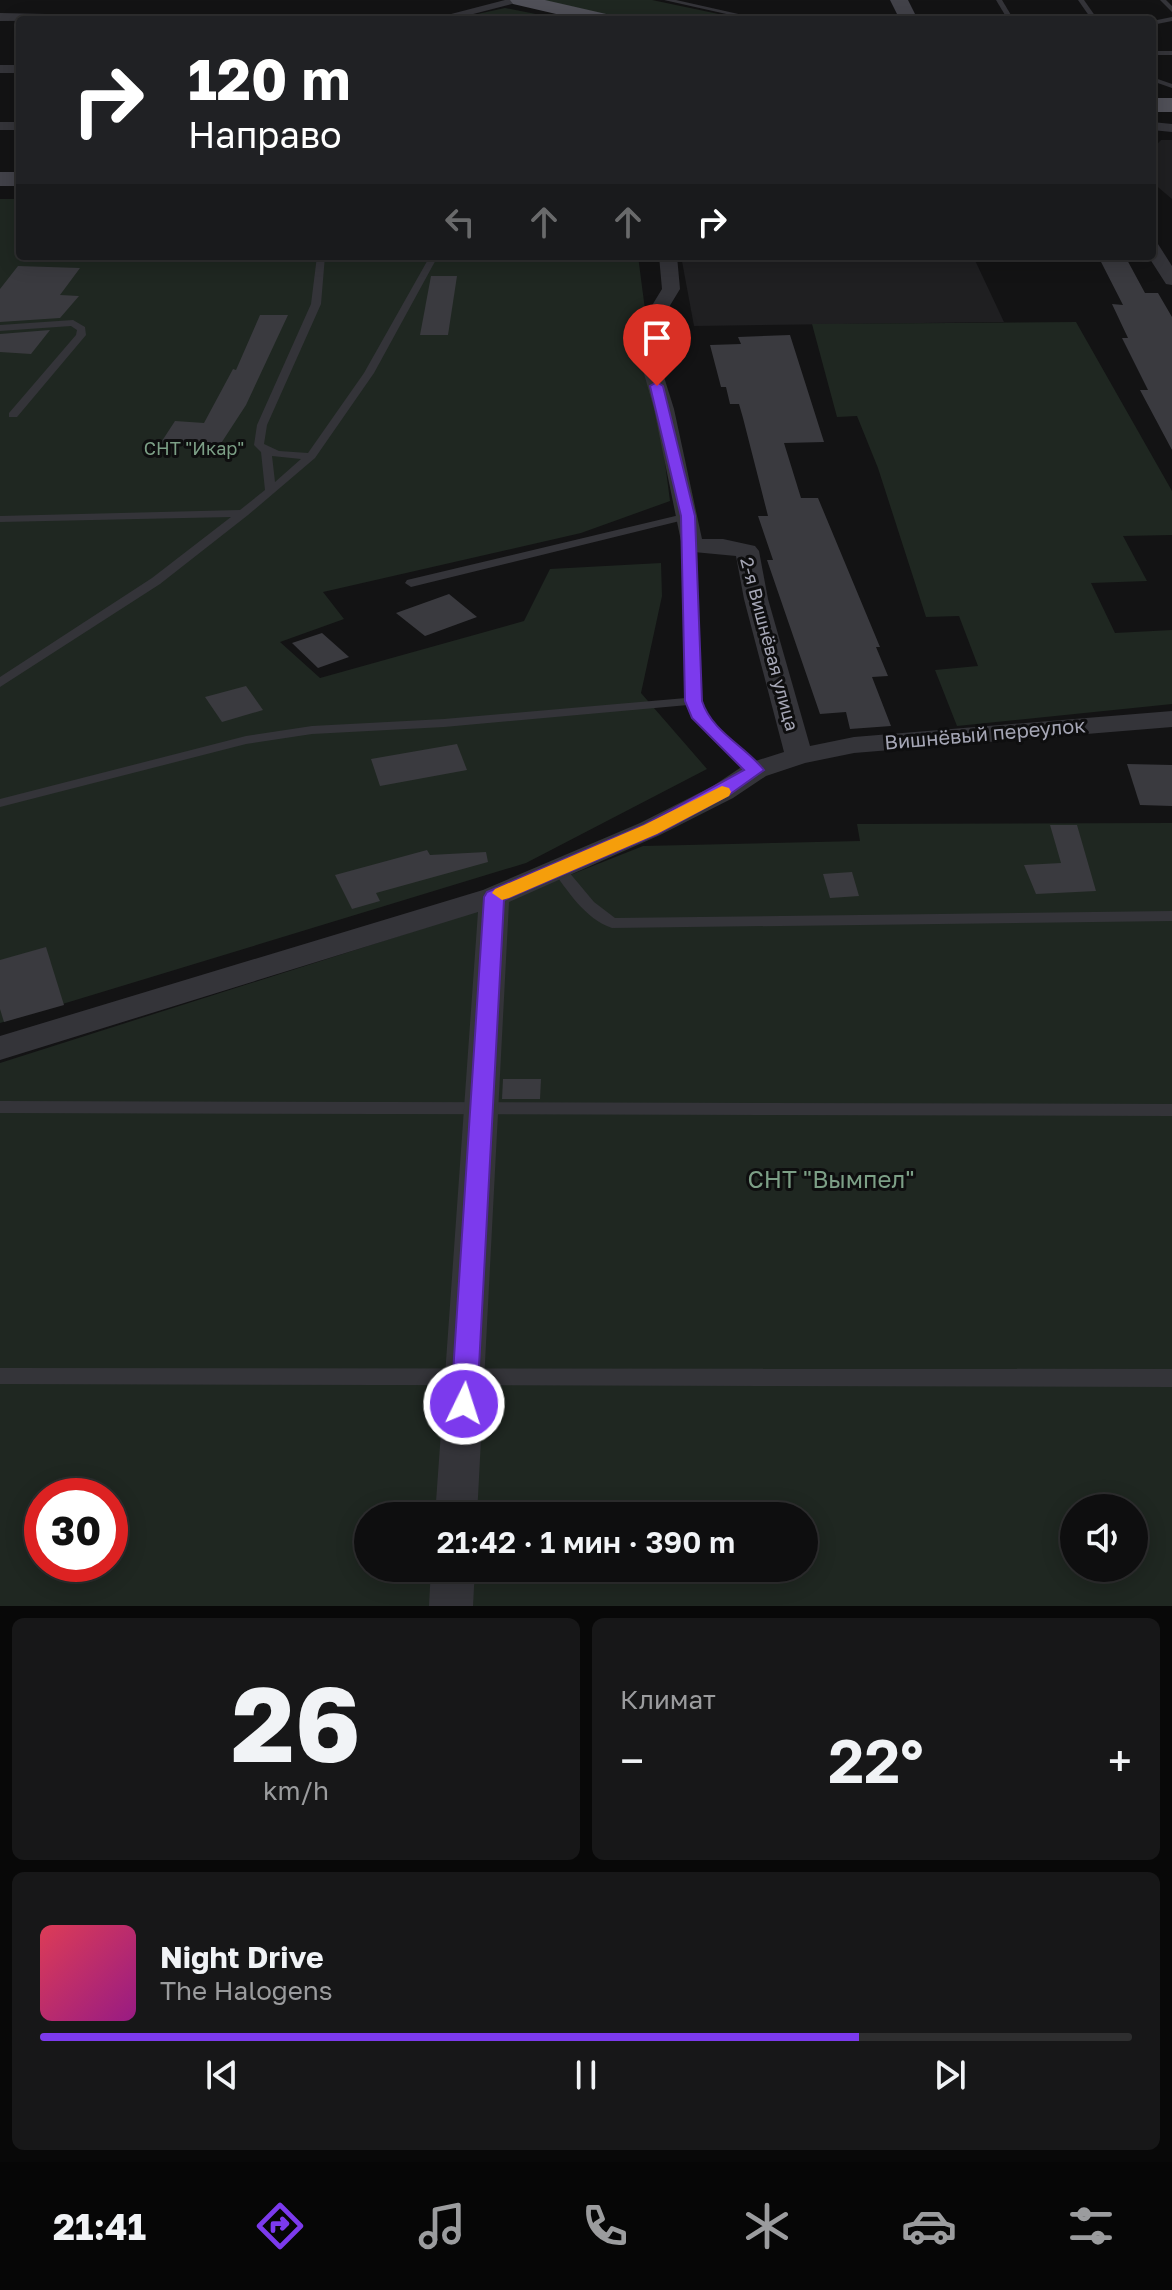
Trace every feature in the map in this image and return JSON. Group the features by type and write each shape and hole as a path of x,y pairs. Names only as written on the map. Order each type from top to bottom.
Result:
{"main road":[{"path":"521,0 591,16"}],"street":[{"path":"451,16 521,0"},
{"path":"1156,254 1172,280"},
{"path":"668,260 671,289 651,322 645,345 664,409 688,516 691,546"},
{"name":"2-я Вишнёвая улица","path":"691,546 723,546 747,551 756,599 799,756"},
{"name":"Вишнёвый переулок","path":"0,1048 494,897 650,829 723,792 756,770 799,756 854,745 1172,719"},
{"path":"457,1502 494,897"},
{"path":"451,1606 452,1582"}],"lane":[{"path":"667,0 743,16"},
{"path":"1163,0 1172,10"},
{"path":"311,456 284,456 266,452 259,445 262,425 316,304 321,260"},
{"path":"0,683 156,581 245,513 311,456 369,373 432,260"},
{"path":"0,328 73,323 82,329 81,335 13,415"},
{"path":"266,452 271,491"},
{"path":"0,519 245,513"},
{"path":"411,583 688,516"},
{"path":"691,546 693,701 698,715 717,737 756,770"},
{"path":"0,803 259,738 312,730 444,723 693,701"},
{"path":"558,868 583,894 589,908 612,923 1172,916"},
{"path":"0,1107 1172,1110"},
{"path":"0,1376 1172,1378"}],"shaded area":[{"path":"1161,140 1172,140 1172,199 1156,185 1156,146"},
{"path":"682,260 975,260 1004,322 694,326"}],"green space":[{"path":"542,0 652,0 728,16 612,16"},
{"path":"505,8 546,16 468,16"},
{"name":"СНТ \"Икар\"","path":"0,199 16,199 16,260 639,260 670,501 581,533 323,592 344,619 280,642 320,678 524,621 550,569 661,563 662,596 641,693 707,769 526,863 0,1023"},
{"path":"1076,322 1172,491 1172,535 1123,536 1147,581 1091,583 1115,633 1172,630 1172,704 957,726 935,670 978,666 959,616 926,617 878,468 857,416 837,417 812,324"},
{"name":"СНТ \"Вымпел\"","path":"1172,823 1172,1606 0,1606 0,1063 490,907 643,846 860,841 857,824"}],"building":[{"path":"1100,260 1127,260 1145,293 1158,293 1172,317 1172,450 1140,390 1148,390 1122,338 1128,338 1112,304 1123,305"},
{"path":"18,266 80,268 60,295 79,296 60,318 0,322 0,289"},
{"path":"431,276 457,276 448,335 420,335"},
{"path":"260,315 288,315 246,405 218,448 160,444 175,421 204,423 233,369 236,370"},
{"path":"50,330 31,354 0,352 0,334"},
{"path":"790,335 824,442 784,443 801,498 818,498 880,647 876,647 888,676 872,677 891,726 850,729 846,712 820,714 767,560 773,560 758,516 768,516 739,404 730,404 726,387 721,387 710,345 741,344 738,337"},
{"path":"449,594 477,617 425,636 396,613"},
{"path":"322,633 349,657 318,668 292,643"},
{"path":"246,686 263,710 222,722 205,697"},
{"path":"457,744 467,770 380,786 371,759"},
{"path":"1127,764 1172,765 1172,806 1140,805"},
{"path":"1050,825 1077,825 1096,891 1036,894 1024,865 1061,863"},
{"path":"427,850 430,855 486,852 488,862 376,893 380,901 352,909 335,875"},
{"path":"852,872 859,896 830,898 823,874"},
{"path":"46,947 64,1005 4,1022 0,1009 0,960"},
{"path":"503,1079 541,1079 540,1099 502,1099"}],"slow traffic":[{"path":"502,893 650,829 722,792"}],"route":[{"path":"464,1404 494,897 650,829 723,792 756,770 717,737 698,715 693,701 688,516 657,386"}]}
